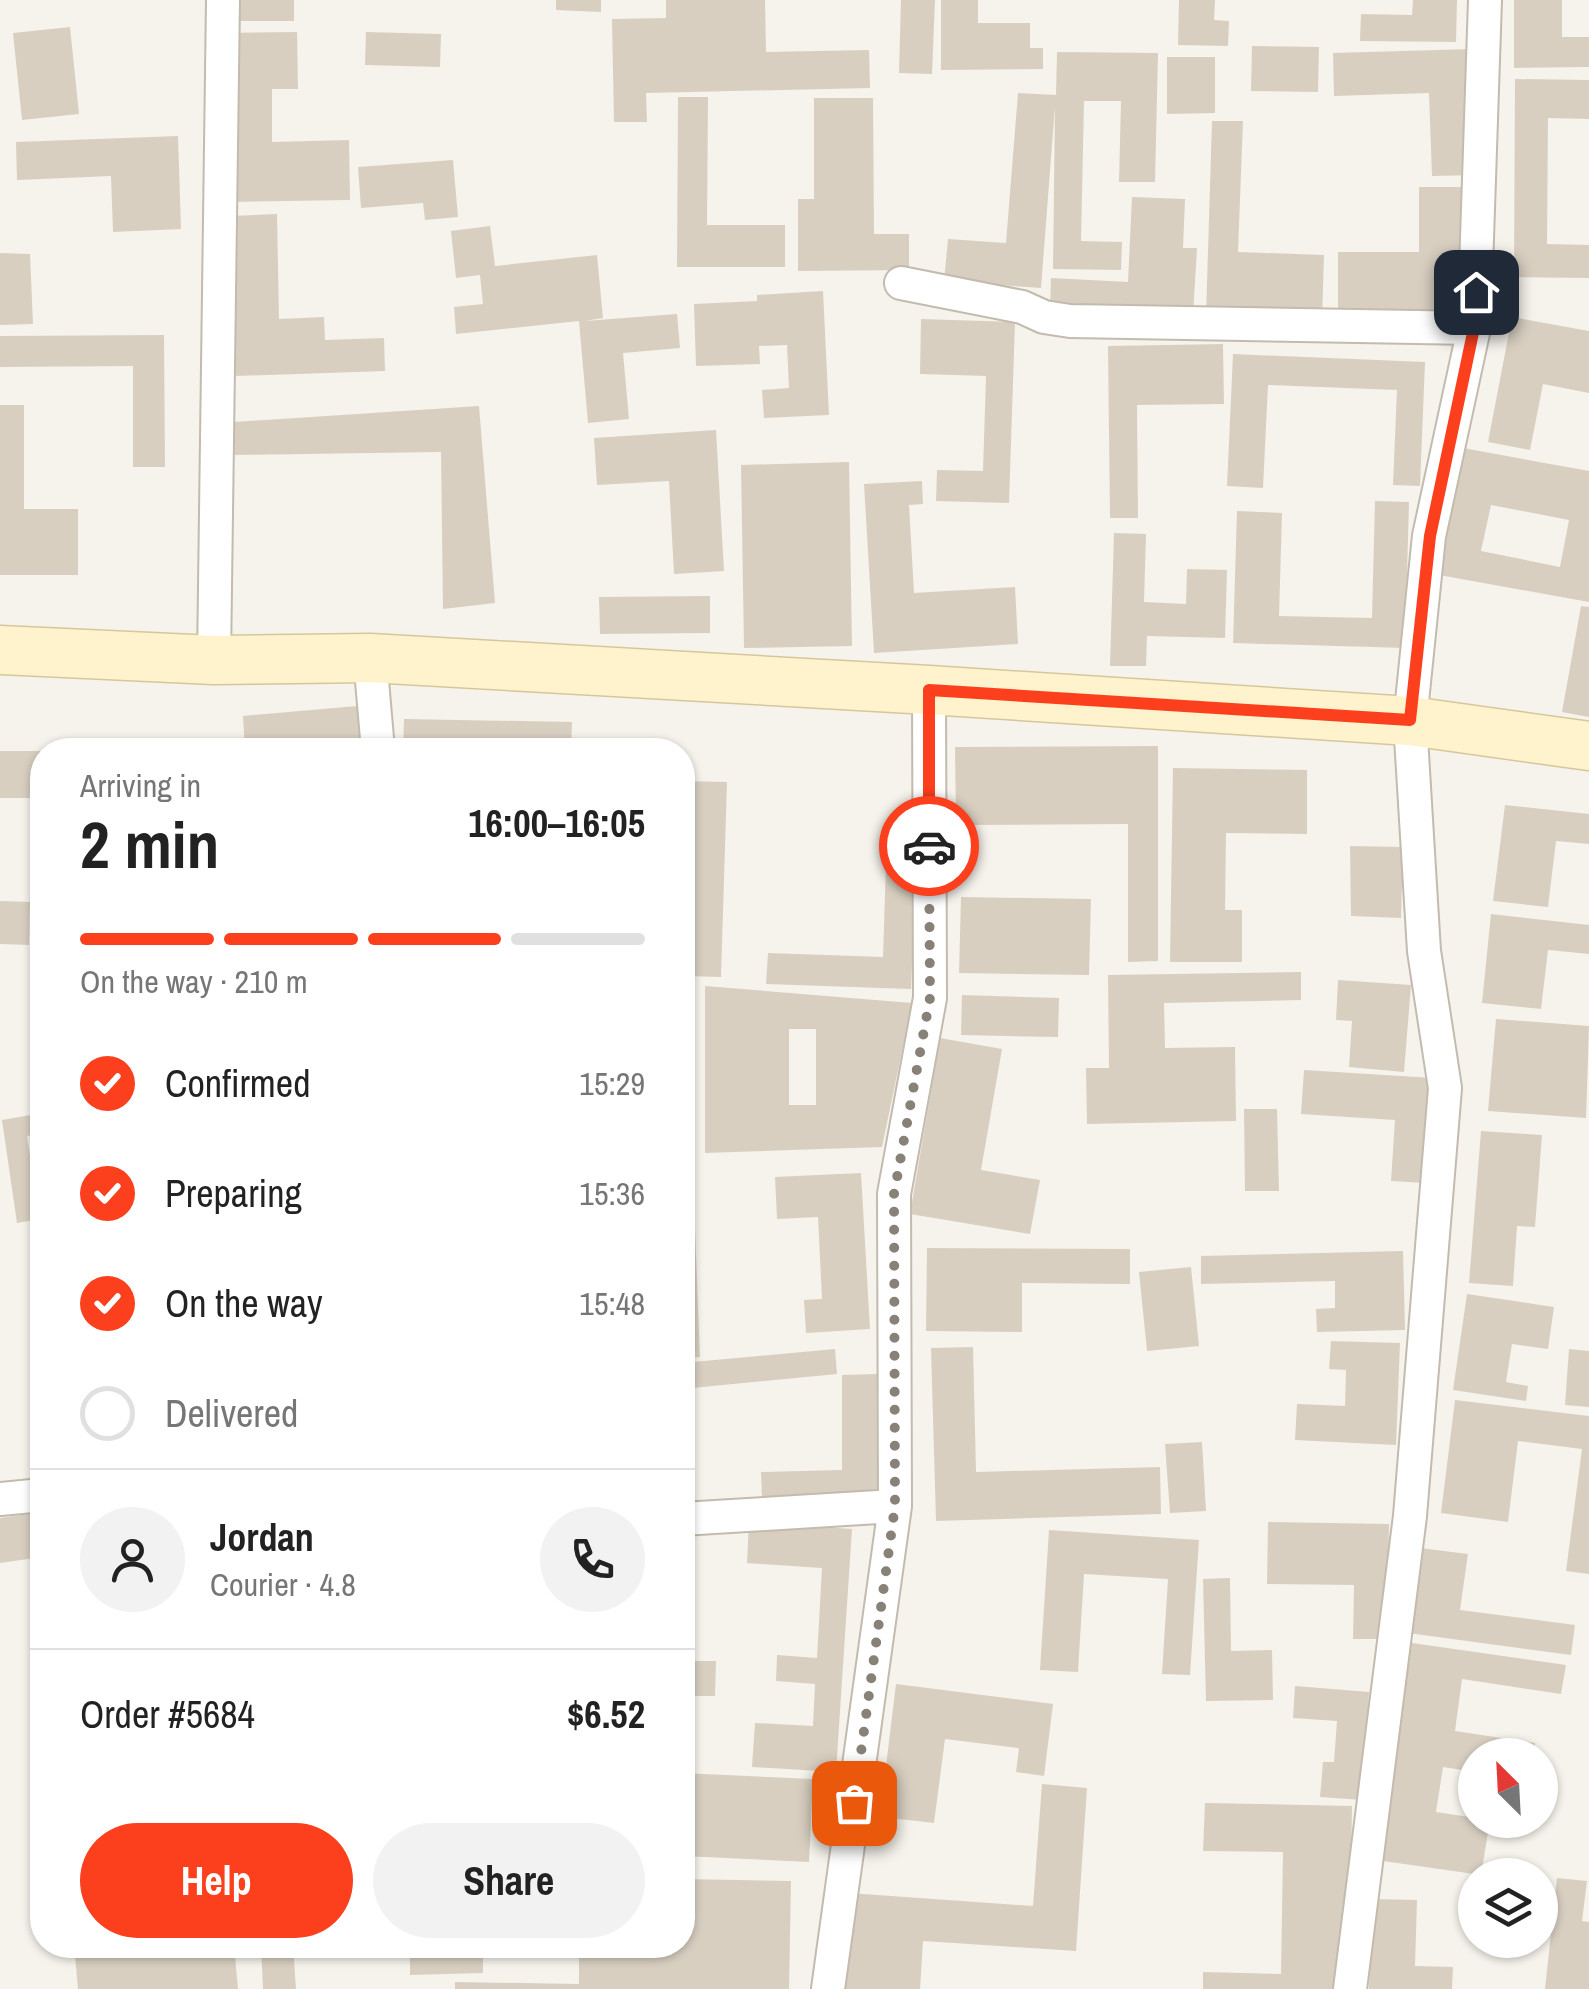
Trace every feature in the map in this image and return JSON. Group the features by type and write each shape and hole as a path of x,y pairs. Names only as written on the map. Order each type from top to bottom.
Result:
{"main road":[{"path":"0,650 214,660 370,658 929,690 1410,720 1589,746"}],"street":[{"path":"214,660 223,0"},
{"path":"1350,1989 1410,1516 1445,1088 1424,951 1410,720 1430,536 1474,328 1485,0"},
{"path":"901,284 1022,307 1044,317 1070,321 1474,328"},
{"path":"370,658 377,738"},
{"path":"828,1989 895,1506 894,1194 930,998 929,690"},
{"path":"0,1498 30,1497"},
{"path":"695,1518 895,1506"}],"building":[{"path":"236,0 294,0 294,21 236,21"},
{"path":"556,0 601,0 601,12 556,10"},
{"path":"666,0 765,0 766,52 869,50 870,88 646,93 647,122 614,122 612,19 666,18"},
{"path":"901,0 935,0 932,74 899,73"},
{"path":"941,0 978,0 978,23 1030,23 1030,48 1043,48 1043,69 941,70"},
{"path":"1179,0 1215,0 1214,20 1229,21 1228,46 1178,45"},
{"path":"1413,0 1457,0 1456,42 1360,41 1361,14 1412,15"},
{"path":"1514,0 1562,0 1562,37 1589,37 1589,67 1514,68"},
{"path":"70,27 79,114 22,120 13,33"},
{"path":"297,32 298,89 272,89 272,142 349,140 350,200 230,202 228,33"},
{"path":"366,32 441,34 440,67 365,65"},
{"path":"1252,46 1319,47 1318,92 1251,91"},
{"path":"1472,49 1476,175 1432,176 1429,93 1334,96 1333,53"},
{"path":"1057,52 1158,53 1155,182 1119,182 1121,101 1084,101 1081,241 1122,242 1121,270 1053,269 1055,106 1041,288 944,281 948,239 1006,243 1018,93 1056,95"},
{"path":"1167,57 1215,57 1215,113 1167,114"},
{"path":"1515,79 1589,80 1589,119 1548,118 1547,244 1589,245 1589,278 1514,277"},
{"path":"678,97 708,97 707,225 785,225 785,267 677,267"},
{"path":"814,98 873,98 874,234 909,234 909,270 798,271 798,199 814,199"},
{"path":"1212,121 1243,121 1238,252 1324,255 1322,320 1206,316"},
{"path":"178,136 181,229 113,232 111,176 17,180 16,142"},
{"path":"453,160 458,217 425,220 423,203 361,208 358,167"},
{"path":"1419,187 1469,187 1468,320 1338,320 1338,252 1419,252"},
{"path":"1132,197 1185,199 1183,248 1197,248 1193,316 1050,309 1051,278 1128,282"},
{"path":"277,214 279,319 324,317 325,340 384,338 385,371 236,376 231,216"},
{"path":"490,226 495,266 597,255 603,318 585,321 677,314 680,348 623,353 629,419 588,423 579,321 456,334 454,307 483,304 480,275 456,278 451,231"},
{"path":"0,253 30,254 33,324 0,325"},
{"path":"823,291 829,415 764,418 762,390 789,388 787,345 759,346 760,364 696,366 694,304 757,301 757,295"},
{"path":"1512,317 1589,331 1589,393 1543,384 1530,450 1488,442"},
{"path":"921,319 1015,322 1009,503 936,501 937,470 983,471 986,376 920,374"},
{"path":"164,335 165,467 133,467 133,366 0,367 0,336"},
{"path":"1223,344 1224,404 1137,405 1138,518 1110,518 1108,346"},
{"path":"1233,354 1425,362 1420,486 1393,485 1397,390 1268,385 1263,488 1227,486"},
{"path":"0,405 24,405 24,509 78,509 78,575 0,575"},
{"path":"479,406 495,603 443,609 441,452 233,455 233,422"},
{"path":"716,430 724,571 674,574 669,481 597,485 594,438"},
{"path":"1463,448 1589,471 1589,602 1439,575","holes":["1491,505 1569,520 1560,567 1481,551"]},
{"path":"849,462 852,646 744,648 741,465"},
{"path":"922,481 923,504 909,505 914,593 1015,587 1018,644 874,653 864,484"},
{"path":"1375,501 1409,502 1405,648 1233,643 1237,511 1282,513 1279,616 1372,618"},
{"path":"1114,533 1146,534 1144,602 1186,604 1187,569 1227,570 1225,638 1147,636 1146,666 1110,666"},
{"path":"710,596 710,633 600,634 599,597"},
{"path":"1581,606 1589,607 1589,717 1562,712"},
{"path":"357,706 360,738 244,738 243,716"},
{"path":"404,719 572,722 571,738 403,738"},
{"path":"1158,746 1158,961 1128,962 1128,824 956,825 955,747"},
{"path":"0,751 30,751 30,798 0,798"},
{"path":"1173,768 1307,770 1307,834 1226,833 1225,910 1242,910 1242,962 1170,962"},
{"path":"695,781 727,782 721,977 695,976"},
{"path":"1505,805 1589,814 1589,844 1556,841 1548,907 1493,901"},
{"path":"887,833 917,834 911,989 766,984 768,953 883,957"},
{"path":"1350,846 1403,847 1401,918 1351,916"},
{"path":"961,897 1091,899 1089,975 959,973"},
{"path":"0,901 30,902 29,945 0,944"},
{"path":"1491,914 1589,925 1589,954 1548,950 1541,1009 1482,1003"},
{"path":"1301,972 1301,1000 1164,1003 1165,1048 1235,1047 1236,1121 1087,1124 1086,1068 1109,1068 1108,975"},
{"path":"1338,980 1411,985 1404,1072 1349,1067 1352,1021 1336,1020"},
{"path":"705,986 912,1003 882,1147 705,1153","holes":["789,1029 816,1029 816,1105 789,1105"]},
{"path":"962,995 1059,998 1058,1037 961,1035"},
{"path":"1496,1019 1589,1026 1586,1118 1488,1111"},
{"path":"940,1038 1002,1049 981,1170 1040,1180 1030,1234 910,1214"},
{"path":"1304,1070 1433,1078 1426,1183 1391,1181 1395,1120 1301,1114"},
{"path":"1244,1109 1277,1109 1279,1191 1245,1191"},
{"path":"30,1115 30,1221 17,1223 2,1120"},
{"path":"1481,1131 1542,1135 1535,1227 1517,1226 1513,1286 1469,1283"},
{"path":"861,1173 870,1329 806,1333 804,1300 822,1299 818,1217 777,1219 775,1177"},
{"path":"695,1229 700,1357 695,1357"},
{"path":"927,1248 1130,1249 1130,1284 1022,1283 1022,1332 926,1331"},
{"path":"1403,1251 1405,1330 1317,1332 1316,1309 1335,1308 1335,1281 1201,1284 1201,1256"},
{"path":"1191,1267 1199,1346 1147,1351 1139,1272"},
{"path":"1467,1294 1554,1307 1548,1349 1512,1344 1506,1382 1528,1386 1526,1401 1453,1390"},
{"path":"1331,1341 1400,1343 1396,1445 1295,1440 1297,1404 1345,1406 1346,1370 1329,1369"},
{"path":"973,1347 976,1472 1160,1467 1161,1514 936,1521 931,1348"},
{"path":"835,1349 837,1374 695,1388 695,1362"},
{"path":"1569,1349 1589,1351 1589,1407 1565,1405"},
{"path":"877,1374 878,1497 762,1498 761,1472 842,1470 842,1375"},
{"path":"1455,1400 1589,1416 1589,1574 1566,1571 1582,1449 1518,1441 1508,1522 1441,1513"},
{"path":"1202,1442 1206,1511 1170,1513 1165,1444"},
{"path":"30,1514 30,1559 0,1563 0,1518"},
{"path":"749,1522 852,1529 836,1772 752,1767 755,1723 813,1726 815,1684 776,1681 777,1655 817,1658 822,1568 747,1563"},
{"path":"1268,1522 1389,1524 1387,1639 1353,1639 1354,1585 1267,1584"},
{"path":"1049,1530 1199,1540 1190,1675 1162,1674 1168,1579 1084,1574 1078,1672 1040,1670"},
{"path":"1420,1548 1468,1554 1460,1610 1575,1625 1571,1655 1408,1633"},
{"path":"1230,1578 1231,1651 1272,1650 1273,1700 1206,1701 1203,1579"},
{"path":"1405,1642 1566,1665 1561,1694 1462,1679 1455,1731 1502,1738 1458,1738 1458,1769 1443,1767 1436,1812 1458,1815 1458,1838 1487,1838 1484,1858 1458,1858 1458,1872 1376,1860"},
{"path":"695,1661 716,1661 715,1696 695,1696"},
{"path":"896,1684 1053,1704 1044,1776 1016,1772 1019,1748 945,1739 934,1823 865,1815 868,1789 883,1791"},
{"path":"1295,1686 1369,1692 1362,1800 1320,1797 1323,1762 1334,1762 1337,1721 1293,1718"},
{"path":"695,1774 813,1779 809,1862 695,1857"},
{"path":"1042,1784 1087,1788 1076,1951 923,1941 920,1989 842,1989 849,1893 1033,1906"},
{"path":"1205,1803 1352,1806 1349,1989 1203,1989 1203,1972 1281,1974 1283,1852 1203,1851"},
{"path":"1558,1878 1587,1881 1582,1921 1589,1922 1589,1989 1545,1989 1548,1958 1558,1958"},
{"path":"695,1879 791,1881 789,1989 455,1989 455,1982 579,1984 579,1958 695,1958"},
{"path":"1372,1899 1417,1900 1415,1966 1453,1967 1452,1989 1369,1989"},
{"path":"75,1958 235,1958 238,1989 78,1989"},
{"path":"262,1958 294,1958 296,1989 263,1989"},
{"path":"410,1958 483,1958 483,1973 410,1975"}],"way so far":[{"path":"854,1803 895,1506 894,1194 930,998 929,846"}],"route":[{"path":"929,846 929,690 1410,720 1430,536 1474,328 1476,292"}]}
